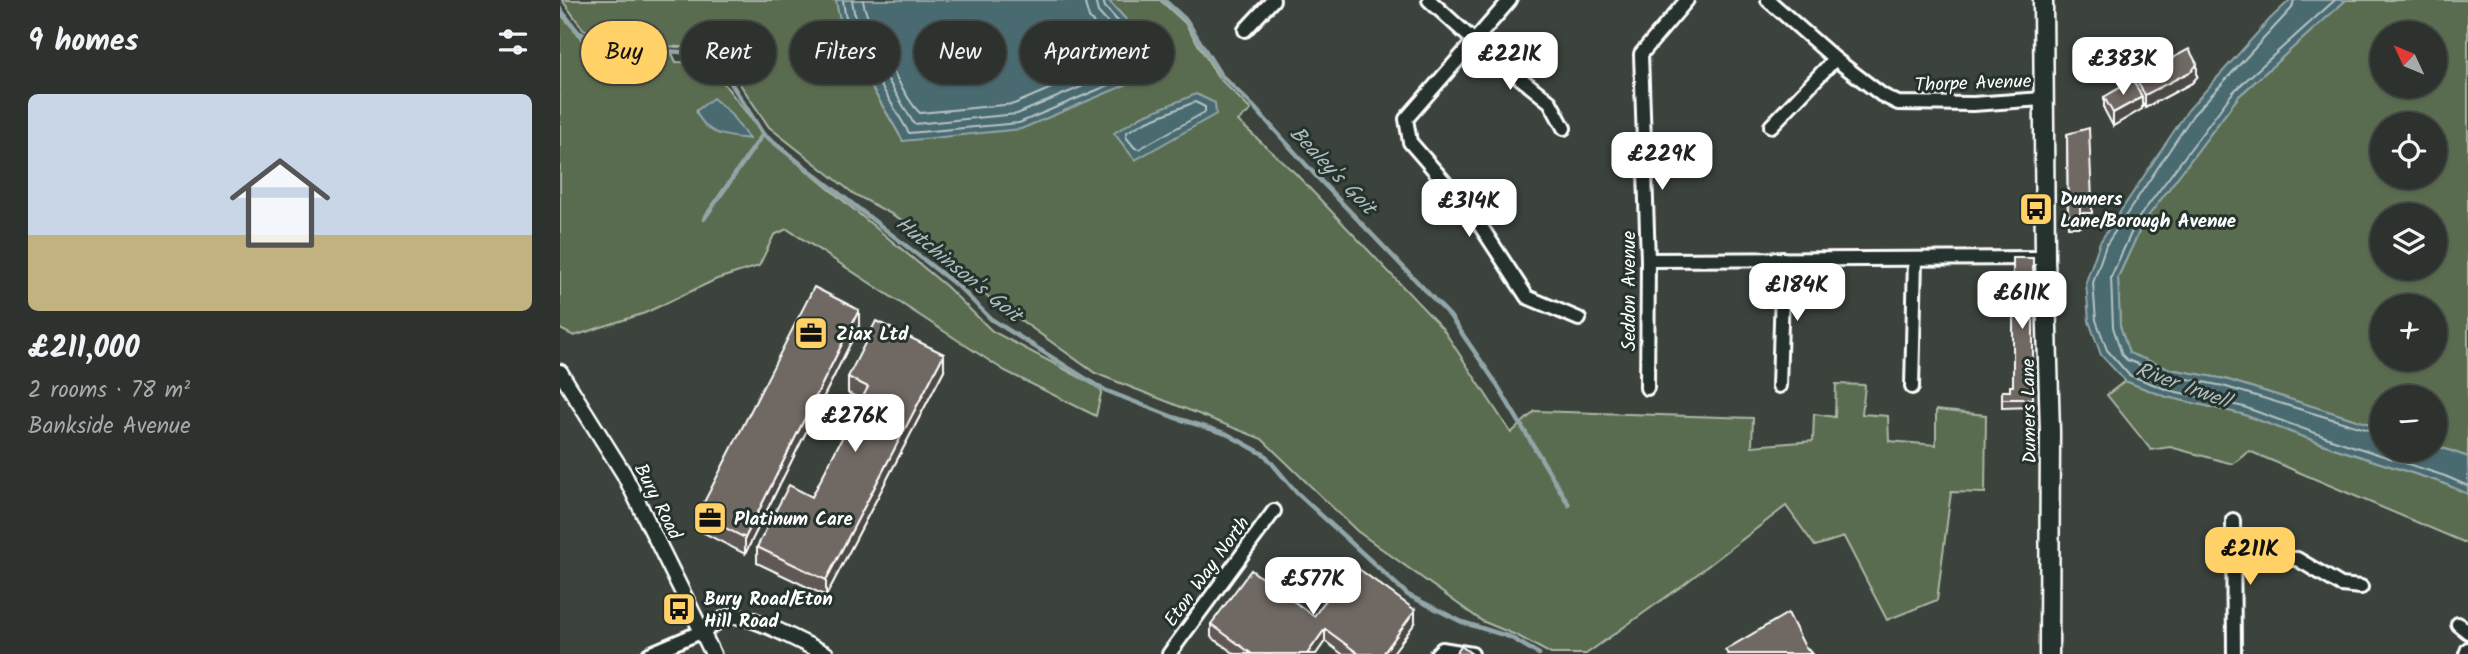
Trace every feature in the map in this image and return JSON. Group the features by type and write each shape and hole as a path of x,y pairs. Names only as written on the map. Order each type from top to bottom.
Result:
{"main road":[{"name":"Dumers Lane","path":"2043,0 2042,99 2050,432 2049,654"}],"street":[{"path":"1245,30 1273,0"},
{"path":"1429,0 1474,41 1550,102 1564,128"},
{"path":"1510,0 1406,119 1409,142 1474,216 1527,297 1579,319"},
{"name":"Seddon Avenue","path":"1647,388 1648,260 1641,54 1687,0"},
{"name":"Thorpe Avenue","path":"1768,0 1835,60 1882,95 1898,103 1973,104 2042,99"},
{"path":"1771,125 1835,60"},
{"path":"1648,260 2045,258"},
{"path":"1779,386 1783,259"},
{"path":"1912,387 1915,259"},
{"name":"Bury Road","path":"560,372 624,474 713,654"},
{"name":"Eton Way North","path":"1170,654 1274,512"},
{"path":"2234,520 2234,654"},
{"path":"2234,559 2297,559 2341,585 2361,587"},
{"path":"649,654 703,631 721,619 737,616 753,620 826,654"},
{"path":"1437,654 1442,649 1472,654"},
{"path":"2466,654 2468,649"}],"green space":[{"path":"562,0 836,0 841,21 790,21 790,84 870,84 903,141 1032,84 1174,84 1174,21 1127,21 1108,0 1160,0 1185,23 1218,77 1251,110 1238,121 1295,173 1443,329 1511,433 1535,411 1753,418 1752,446 1813,441 1814,414 1835,417 1836,384 1865,385 1862,414 1888,416 1889,441 1936,445 1936,410 1986,415 1985,493 1951,492 1937,600 1887,620 1844,537 1815,546 1786,506 1683,585 1586,654 1551,654 1482,621 1357,531 1262,439 1095,373 959,276 908,223 854,194 769,127 740,84 776,84 776,21 681,21 681,47 667,46 667,21 581,21 581,26"},
{"path":"2346,0 2468,0 2468,457 2447,450 2447,385 2370,385 2370,424 2225,379 2170,369 2129,354 2120,326 2118,277 2143,223 2239,96"},
{"path":"560,13 581,38 581,84 667,84 667,51 671,51 676,62 681,62 681,84 724,84 763,134 946,286 992,331 1102,389 1096,416 1005,371 787,229 774,235 759,266 717,279 645,313 574,336 560,329"},
{"path":"2125,381 2167,397 2242,414 2370,460 2370,462 2378,462 2443,483 2468,494 2468,544 2249,451 2233,464 2170,447 2151,450 2107,395"}],"water":[{"path":"836,0 1108,0 1127,21 1020,21 1020,84 1128,84 1021,129 903,141 870,84 900,84 900,21 841,21"},
{"name":"River Irwell","path":"2290,0 2346,0 2239,96 2143,223 2118,277 2120,326 2129,353 2170,369 2225,379 2370,424 2370,460 2242,414 2167,397 2125,381 2101,355 2089,321 2086,282 2100,242 2188,110"},
{"path":"1196,94 1215,103 1216,114 1135,160 1114,133 1142,116"},
{"path":"713,98 729,112 749,139 717,133 705,125 696,111"},
{"path":"2447,450 2468,457 2468,494 2378,462 2447,462"}],"building":[{"path":"2189,49 2197,64 2192,71 2145,95 2135,78"},
{"path":"2133,80 2142,97 2113,113 2104,97"},
{"path":"2089,128 2092,201 2080,201 2080,215 2068,215 2067,134"},
{"path":"2013,258 2033,258 2033,399 2002,399 2002,391 2010,391 2010,386 2013,386"},
{"path":"814,287 859,310 745,538 698,514"},
{"path":"876,321 944,354 826,580 757,547 789,485 812,497 868,387 848,377"},
{"path":"1352,564 1415,610 1383,654 1359,654 1325,629 1307,654 1252,654 1211,624 1251,570 1314,616"},
{"path":"1788,613 1804,645 1812,654 1728,654 1725,650"},
{"path":"1461,646 1472,654 1455,654"}],"waterway":[{"name":"Bealey's Goit","path":"1164,0 1187,21 1220,74 1450,316 1494,380 1569,505"},
{"name":"Hutchinson's Goit","path":"560,9 578,32 608,47 695,53 716,59 763,134 960,288 991,319 1102,389 1173,417 1227,434 1265,455 1297,493 1408,595 1462,622 1510,637 1539,654"},
{"path":"704,219 763,134"}],"place":[{"name":"Dumers Lane/Borough Avenue","path":"2036,209"},
{"name":"Ziax Ltd","path":"811,333"},
{"name":"Platinum Care","path":"710,518"},
{"name":"Bury Road/Eton Hill Road","path":"679,609"}]}
